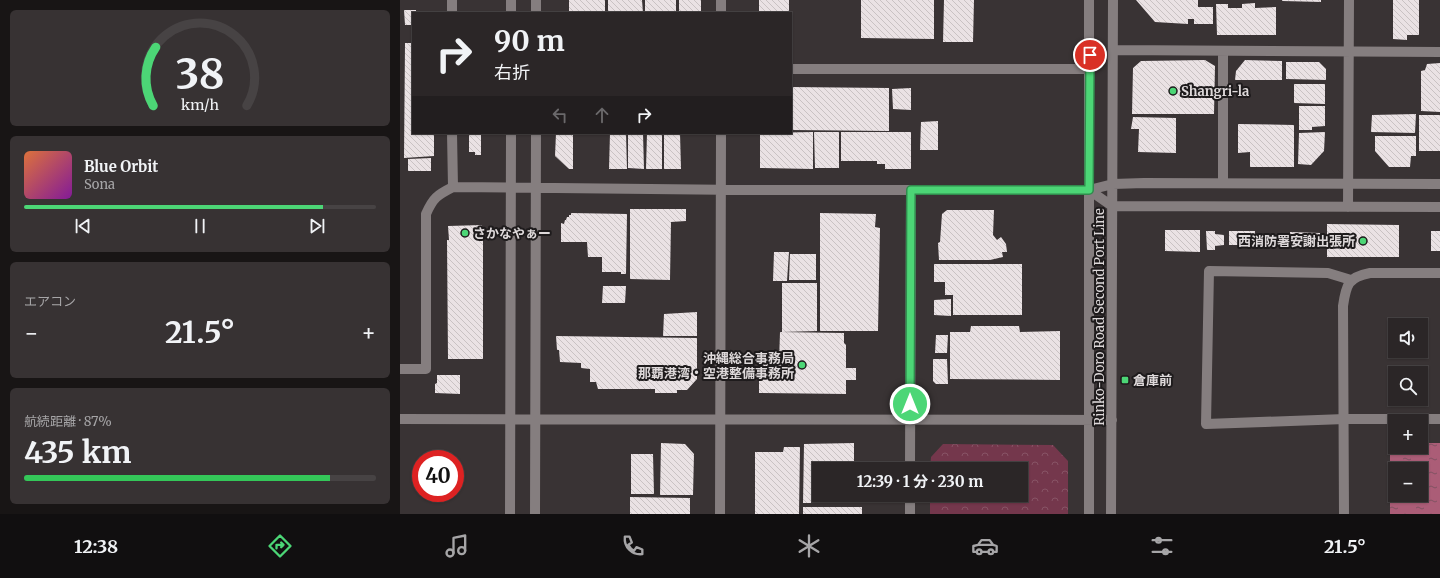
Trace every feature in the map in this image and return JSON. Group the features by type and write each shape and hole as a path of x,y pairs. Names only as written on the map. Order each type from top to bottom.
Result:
{"street":[{"path":"452,0 452,12"},
{"path":"511,0 511,12"},
{"path":"536,0 536,12"},
{"path":"721,0 721,12"},
{"name":"Rinko-Doro Road Second Port Line","path":"1089,514 1090,0"},
{"name":"Rinko-Doro Road Second Port Line","path":"1111,514 1113,0"},
{"path":"1348,207 1349,0"},
{"path":"1113,50 1440,52"},
{"path":"1223,51 1223,183"},
{"path":"792,69 1090,69"},
{"path":"452,134 453,187"},
{"path":"510,514 511,134"},
{"path":"535,514 536,134"},
{"path":"720,514 721,134"},
{"path":"400,369 426,369 426,214 431,202 441,193 453,187 1089,190 1113,184 1440,184"},
{"path":"910,462 911,190"},
{"path":"1089,190 1112,206 1440,207"},
{"path":"1351,280 1328,273 1209,271 1206,424 1345,419 1440,419"},
{"path":"1344,514 1345,419 1343,306 1345,292 1351,280 1360,275 1370,273 1440,273"},
{"path":"400,419 1112,420"},
{"path":"910,502 910,514"}],"green space":[{"path":"943,444 1053,445 1068,461 1068,514 930,514 930,502 1028,502 1028,462 931,462 931,457"}],"water":[{"path":"1428,443 1440,443 1440,514 1390,514 1390,502 1428,502 1428,462 1390,462 1390,454 1428,454"}],"building":[{"path":"569,0 605,0 605,12 569,12"},
{"path":"608,0 642,0 643,12 608,12"},
{"path":"645,0 676,0 676,12 645,12"},
{"path":"679,0 701,0 701,12 679,12"},
{"path":"759,0 789,0 789,12 759,12"},
{"path":"861,0 934,0 934,39 861,38"},
{"path":"944,0 974,0 973,42 943,42"},
{"path":"1136,0 1198,0 1198,7 1213,7 1213,24 1194,24 1194,19 1188,19 1188,24 1155,22"},
{"path":"1321,0 1321,2 1282,1"},
{"path":"1393,0 1419,0 1419,35 1407,35 1407,40 1393,39"},
{"path":"1255,3 1255,8 1276,7 1276,35 1217,35 1216,4 1228,4 1228,8 1242,8 1242,4"},
{"path":"404,10 416,10 416,12 412,12 412,25 405,25"},
{"path":"405,43 412,43 412,134 434,134 434,156 404,158"},
{"name":"Shangri-la","path":"1205,60 1215,66 1214,114 1132,114 1133,68 1141,61"},
{"path":"1245,60 1282,61 1282,80 1235,80 1236,71"},
{"path":"1286,62 1319,62 1326,69 1326,80 1286,79"},
{"path":"1440,63 1440,112 1421,111 1421,71 1425,70 1427,64"},
{"path":"1294,84 1325,84 1325,104 1294,103"},
{"path":"792,87 889,88 889,131 792,130"},
{"path":"911,88 911,110 893,109 892,89"},
{"path":"1299,106 1325,106 1325,126 1312,127 1312,130 1299,130"},
{"path":"1416,114 1415,133 1371,132 1372,115"},
{"path":"1419,115 1440,115 1440,151 1419,151"},
{"path":"1133,117 1176,118 1176,153 1138,152 1139,129 1131,129"},
{"path":"938,121 938,150 920,150 921,122"},
{"path":"1238,124 1294,125 1294,167 1250,167 1250,152 1238,153"},
{"path":"792,132 813,132 813,169 760,168 760,134 792,134"},
{"path":"814,132 839,132 839,168 815,168"},
{"path":"841,132 911,132 911,169 885,169 885,164 877,164 877,161 841,161"},
{"path":"1325,132 1324,151 1311,165 1298,164 1299,133"},
{"path":"556,134 573,134 573,169 569,169 555,156"},
{"path":"610,134 626,134 627,169 609,169"},
{"path":"628,134 643,134 644,169 628,168"},
{"path":"647,134 662,134 662,169 646,169"},
{"path":"664,134 680,134 681,169 664,169"},
{"path":"469,135 481,135 481,155 475,155 475,152 469,152"},
{"path":"1375,136 1416,136 1416,156 1411,156 1410,167 1389,167 1375,151"},
{"path":"431,158 431,171 408,171 408,159"},
{"path":"630,209 686,209 686,221 671,222 670,280 630,279"},
{"path":"947,210 994,210 993,235 997,240 1001,237 1006,244 1007,252 1002,252 1003,257 990,260 939,260 938,243 940,242 942,214"},
{"path":"571,213 627,214 626,274 621,274 621,272 602,272 602,257 588,257 587,242 561,242 561,223 564,224 565,220 569,217 569,215 571,215"},
{"path":"820,213 876,214 875,227 880,228 878,331 820,331"},
{"name":"西消防署安謝出張所","path":"1327,224 1399,225 1399,257 1327,257"},
{"path":"482,225 483,359 448,359 448,226"},
{"path":"1165,230 1200,230 1200,252 1165,251"},
{"path":"1206,231 1215,231 1215,234 1224,235 1224,245 1215,246 1215,250 1207,250"},
{"path":"1229,231 1255,231 1254,245 1229,245"},
{"path":"1431,231 1440,231 1440,251 1431,251"},
{"path":"1290,232 1320,233 1320,247 1290,246"},
{"path":"774,252 789,252 787,281 773,281"},
{"path":"790,254 816,254 816,280 789,280"},
{"path":"934,264 1022,264 1022,315 953,315 953,295 945,295 945,282 934,282"},
{"path":"782,283 817,283 817,331 782,332"},
{"path":"603,286 626,286 625,303 602,303"},
{"path":"951,299 951,316 934,315 934,300"},
{"path":"697,312 697,336 663,336 664,314"},
{"path":"971,326 1019,326 1020,332 1060,331 1060,380 950,379 950,332 970,332"},
{"name":"沖縄総合事務局 那覇港湾・空港整備事務所","path":"780,332 844,333 844,343 846,345 846,368 856,368 856,380 846,380 846,394 759,393 759,362 779,362"},
{"path":"936,335 948,335 947,353 935,353"},
{"path":"556,336 697,338 697,379 687,390 677,390 677,393 655,393 655,389 598,389 596,382 590,382 590,369 581,368 581,363 560,362"},
{"path":"933,359 947,359 948,384 936,384 933,381"},
{"path":"437,375 460,375 460,394 435,393"},
{"path":"661,443 685,444 694,454 693,495 660,495"},
{"path":"854,443 854,462 812,462 812,502 885,503 803,503 804,444"},
{"path":"784,447 800,447 799,514 755,514 755,452 783,452"},
{"path":"631,454 653,454 654,494 631,494"},
{"path":"630,497 690,498 690,514 630,514"},
{"path":"803,507 862,507 862,514 803,514"}],"place":[{"name":"Shangri-la","path":"1173,91"},
{"name":"さかなやぁー","path":"465,233"},
{"name":"西消防署安謝出張所","path":"1363,241"},
{"name":"沖縄総合事務局 那覇港湾・空港整備事務所","path":"802,365"},
{"name":"倉庫前","path":"1125,380"}],"route":[{"path":"910,404 911,190 1089,190 1090,55"}]}
